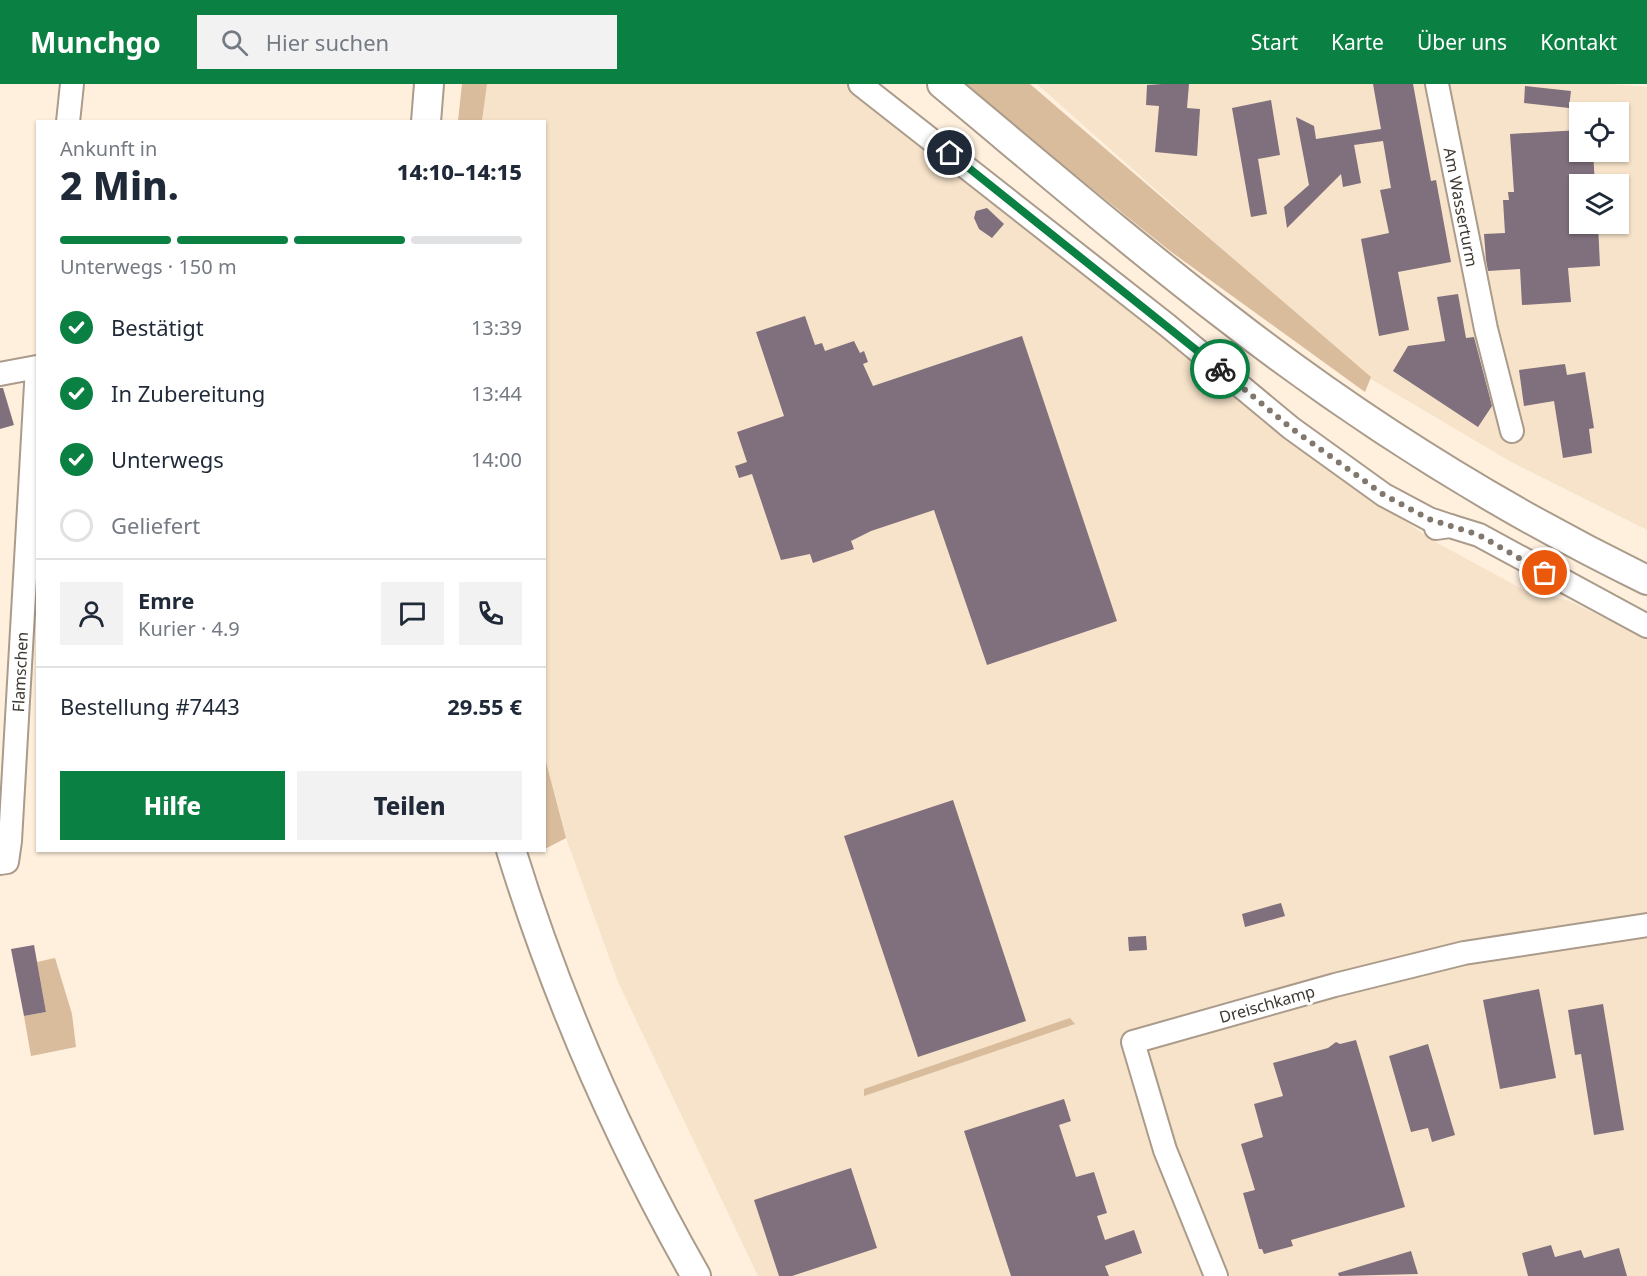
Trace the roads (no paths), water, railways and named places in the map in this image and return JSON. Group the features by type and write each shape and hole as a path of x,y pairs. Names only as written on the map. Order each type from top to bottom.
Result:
{"main road":[{"path":"426,120 429,84"},
{"path":"942,84 1160,264 1299,371 1482,492 1647,580"},
{"path":"512,852 546,955 593,1073 648,1188 696,1276"}],"street":[{"path":"68,120 72,84"},
{"path":"860,84 1158,318 1291,428 1384,495 1429,519 1440,529 1479,535 1647,626"},
{"name":"Am Wasserturm","path":"1437,84 1486,329 1512,431"},
{"name":"Flamschen","path":"0,374 36,367"},
{"name":"Flamschen","path":"0,863 7,862 10,841 36,385"},
{"name":"Dreischkamp","path":"1216,1276 1165,1150 1133,1042 1335,985 1464,953 1647,925"}]}
